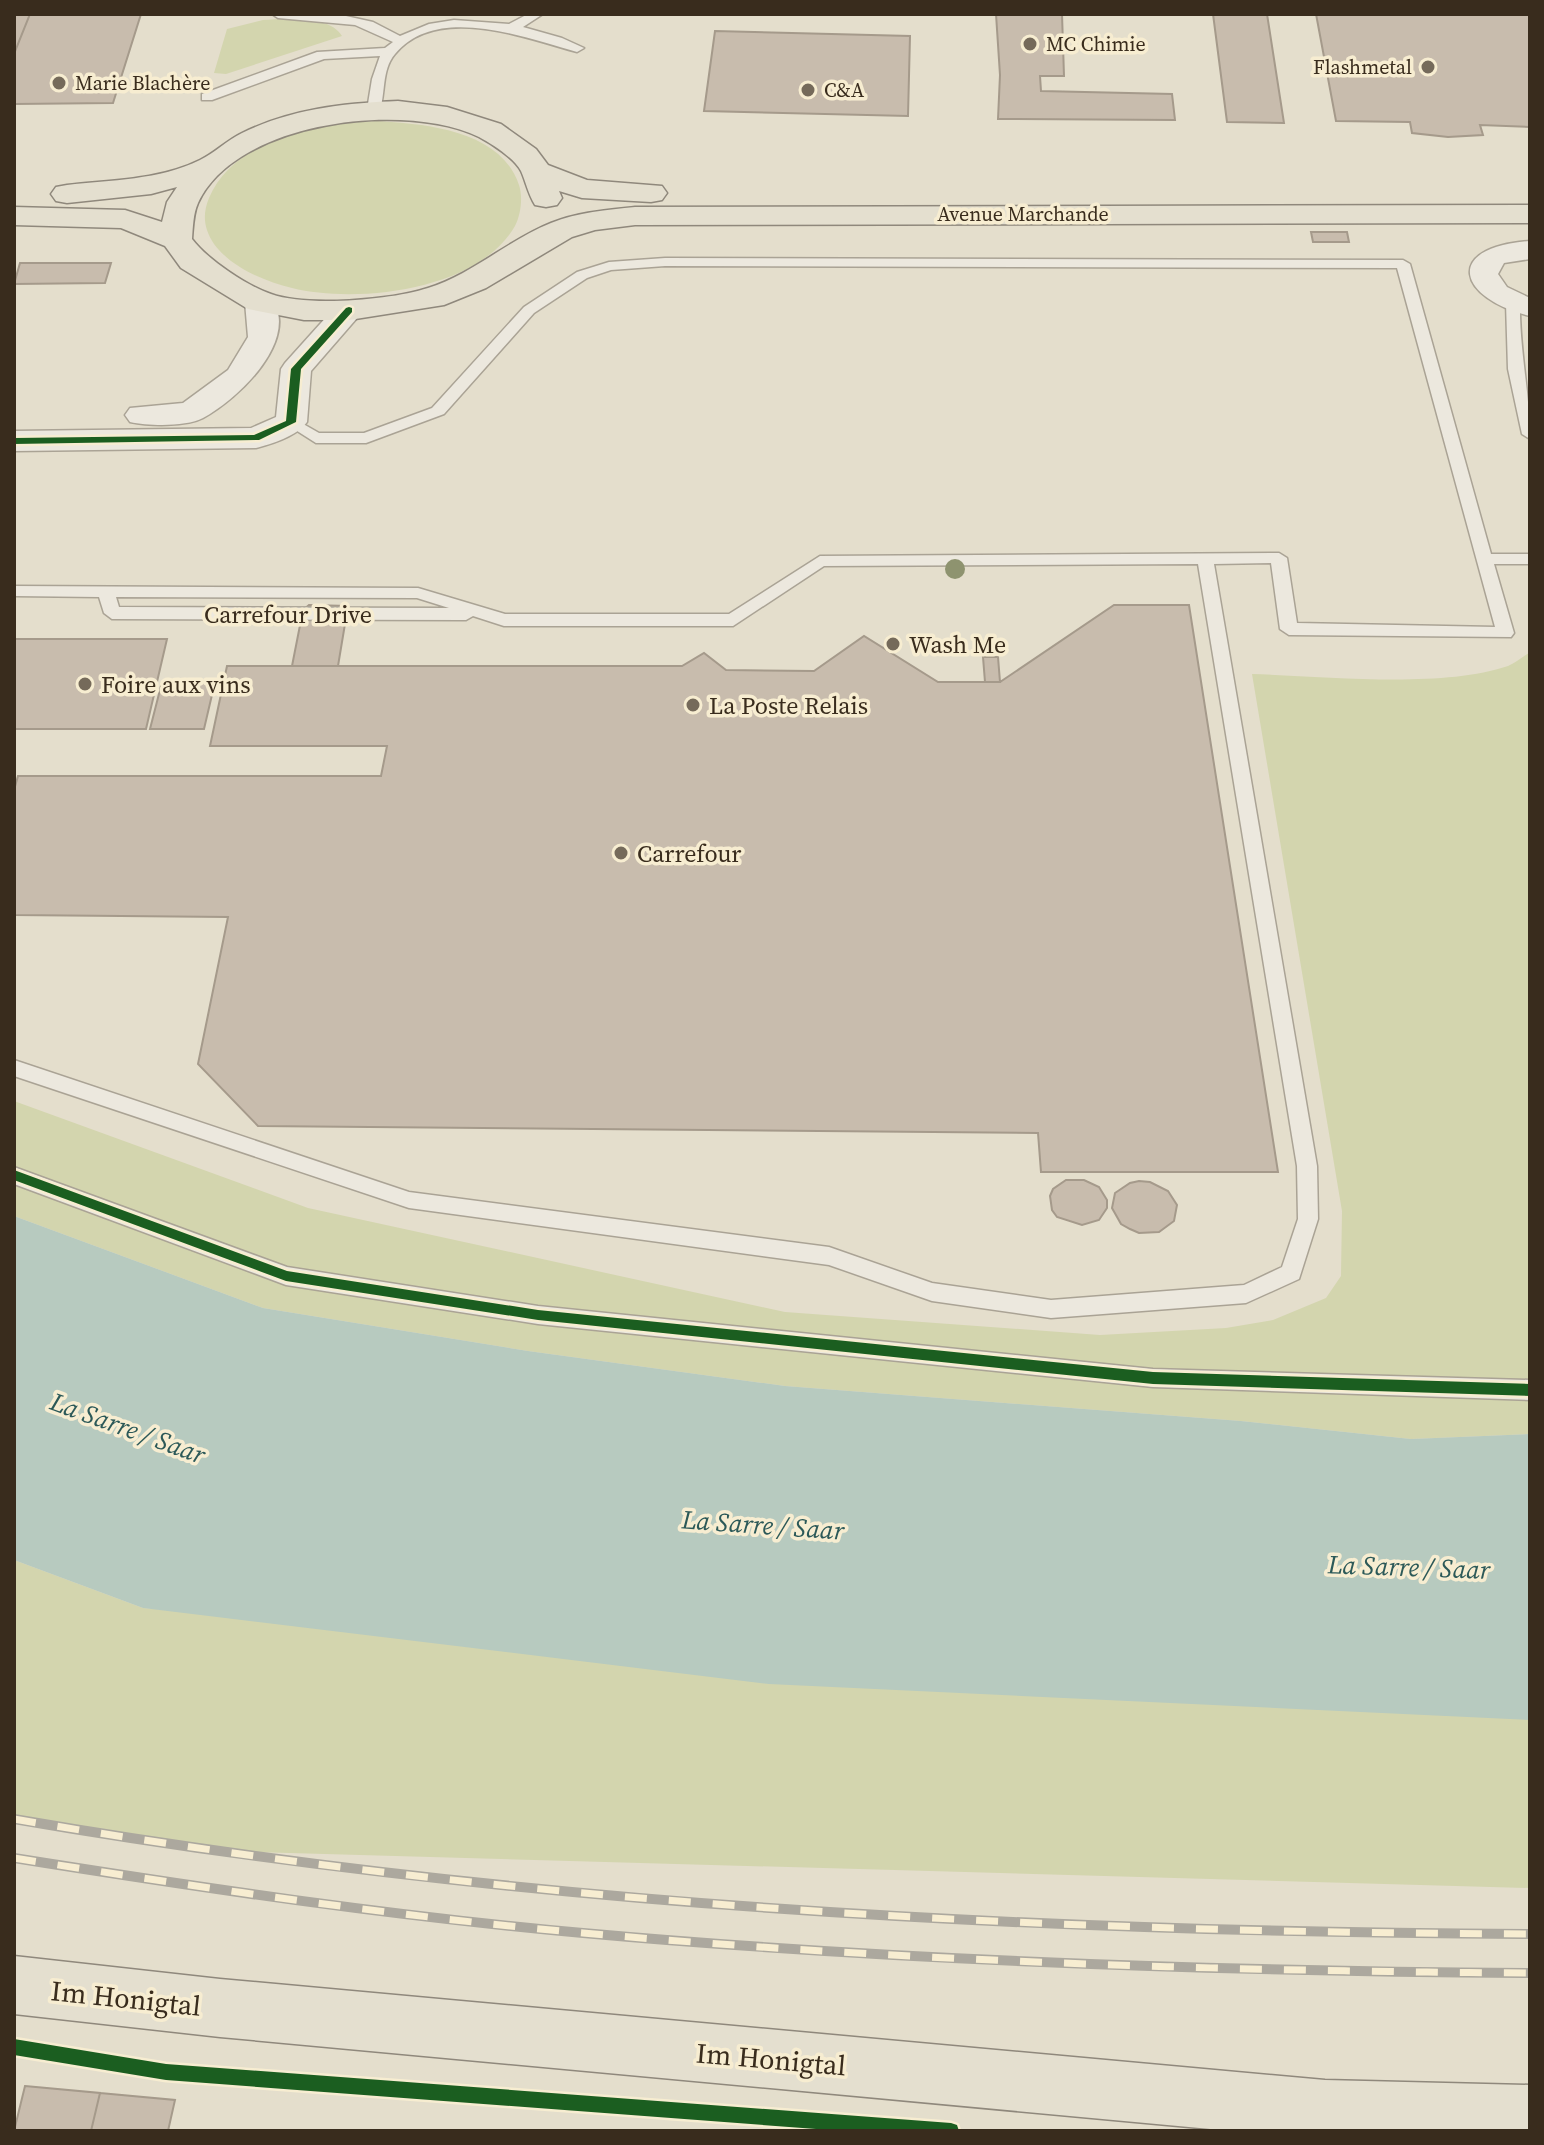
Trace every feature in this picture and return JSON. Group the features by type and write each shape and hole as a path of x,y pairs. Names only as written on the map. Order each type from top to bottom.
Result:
{"main road":[{"name":"Avenue Marchande","path":"176,239 184,199 209,167 234,148 276,128 326,115 374,110 421,112 464,121 498,135 524,155 537,171 549,206 538,229 522,251"},
{"name":"Avenue Marchande","path":"14,195 91,193 151,185 209,167"},
{"name":"Avenue Marchande","path":"537,171 582,189 638,193 1530,196"},
{"name":"Avenue Marchande","path":"14,216 125,219 176,239 192,261 260,302 304,310 349,310 432,298 475,281 561,230 592,221 659,215 1530,214"},
{"name":"Im Honigtal","path":"14,1985 220,2008 1325,2110 1530,2115"}],"street":[{"path":"1522,305 1489,290 1483,281 1483,265 1500,253 1530,250"},
{"path":"14,420 191,412 240,376 263,337 260,302"},
{"path":"14,441 256,438 291,422 296,369 349,310"}],"lane":[{"path":"278,14 317,14 345,20 371,26 384,36 403,41"},
{"path":"419,14 421,32"},
{"path":"512,28 537,14"},
{"path":"374,110 380,75 389,52 421,32 448,25 480,23 512,28 577,48"},
{"path":"207,97 322,55 389,52"},
{"path":"14,1068 409,1200 829,1256 932,1292 1051,1309 1246,1294 1291,1273 1308,1219 1307,1166 1205,558 1279,558 1289,629 1505,633 1403,264 665,262 609,266 582,275 529,310 438,411 366,438 316,438 291,422"},
{"path":"1522,305 1511,336 1530,434"},
{"name":"Carrefour Drive","path":"14,591 106,592 112,613 487,614 504,620 733,620 820,561 1205,558"},
{"path":"1485,559 1530,559"},
{"path":"14,1175 286,1276 538,1315 1153,1378 1530,1390"}],"green space":[{"path":"263,20 318,21 336,29 342,36 226,74 214,73 227,29"},
{"path":"378,121 439,128 479,141 496,152 510,167 519,185 521,200 515,226 497,248 474,265 445,278 381,293 349,294 318,293 271,282 239,267 214,244 205,222 205,210 221,178 238,161 258,148 306,130"},
{"path":"1530,647 1530,1434 1411,1439 1241,1421 785,1386 528,1351 263,1308 14,1216 14,1101 308,1208 785,1312 1100,1335 1226,1328 1273,1320 1326,1298 1341,1276 1342,1211 1252,674 1382,679 1450,677 1508,666 1529,653"},
{"path":"14,1560 143,1608 1530,1714 1530,1888 216,1851 14,1821"}],"water":[{"name":"La Sarre / Saar","path":"14,1216 263,1308 528,1351 785,1386 1241,1421 1411,1439 1530,1434 1530,1720 769,1684 143,1608 14,1560"}],"building":[{"path":"14,14 30,14 14,54"},
{"path":"30,14 141,14 113,103 14,104 14,54"},
{"name":"MC Chimie","path":"996,14 1062,14 1064,76 1040,76 1041,91 1172,94 1175,120 998,119 1000,75"},
{"name":"MC Chimie","path":"1213,14 1267,14 1284,123 1227,122"},
{"name":"Flashmetal","path":"1316,14 1530,14 1530,127 1480,125 1483,135 1448,137 1412,133 1410,122 1336,121"},
{"name":"C&A","path":"715,31 910,36 908,116 704,111"},
{"path":"1311,232 1347,232 1349,242 1313,242"},
{"path":"20,263 111,263 105,283 14,284"},
{"path":"309,605 348,606 338,666 292,666 303,610"},
{"name":"Carrefour","path":"1114,605 1189,605 1278,1172 1041,1172 1038,1133 258,1126 198,1064 228,917 14,915 14,790 18,776 381,776 387,746 210,746 227,666 682,666 704,653 726,670 814,671 864,636 938,682 1000,682"},
{"name":"Foire aux vins","path":"14,639 167,639 146,729 14,729"},
{"path":"983,657 998,657 1000,682 985,682"},
{"path":"162,682 215,682 204,729 150,729"},
{"path":"1066,1180 1084,1180 1099,1187 1107,1200 1107,1208 1099,1220 1082,1225 1057,1217 1052,1210 1050,1196 1053,1189"},
{"path":"1139,1181 1150,1182 1168,1191 1177,1205 1174,1221 1159,1232 1139,1233 1130,1229 1121,1224 1112,1208 1115,1193"},
{"path":"25,2086 100,2093 91,2131 14,2131"},
{"path":"100,2093 175,2100 168,2131 91,2131"}],"railway":[{"path":"14,1819 202,1849 391,1873 580,1893 770,1908 1150,1927 1530,1934"},
{"path":"14,1858 369,1910 701,1943 1056,1963 1530,1973"}],"cycle path":[{"path":"14,441 256,438 291,422 296,369 349,310"},
{"path":"14,1175 286,1276 538,1315 1153,1378 1530,1390"},
{"path":"14,2047 166,2072 951,2131"}],"place":[{"name":"MC Chimie","path":"1030,44"},
{"name":"Flashmetal","path":"1428,67"},
{"name":"Marie Blachère","path":"59,83"},
{"name":"C&A","path":"808,90"},
{"name":"Wash Me","path":"893,644"},
{"name":"Foire aux vins","path":"85,684"},
{"name":"La Poste Relais","path":"693,705"},
{"name":"Carrefour","path":"621,853"}]}
